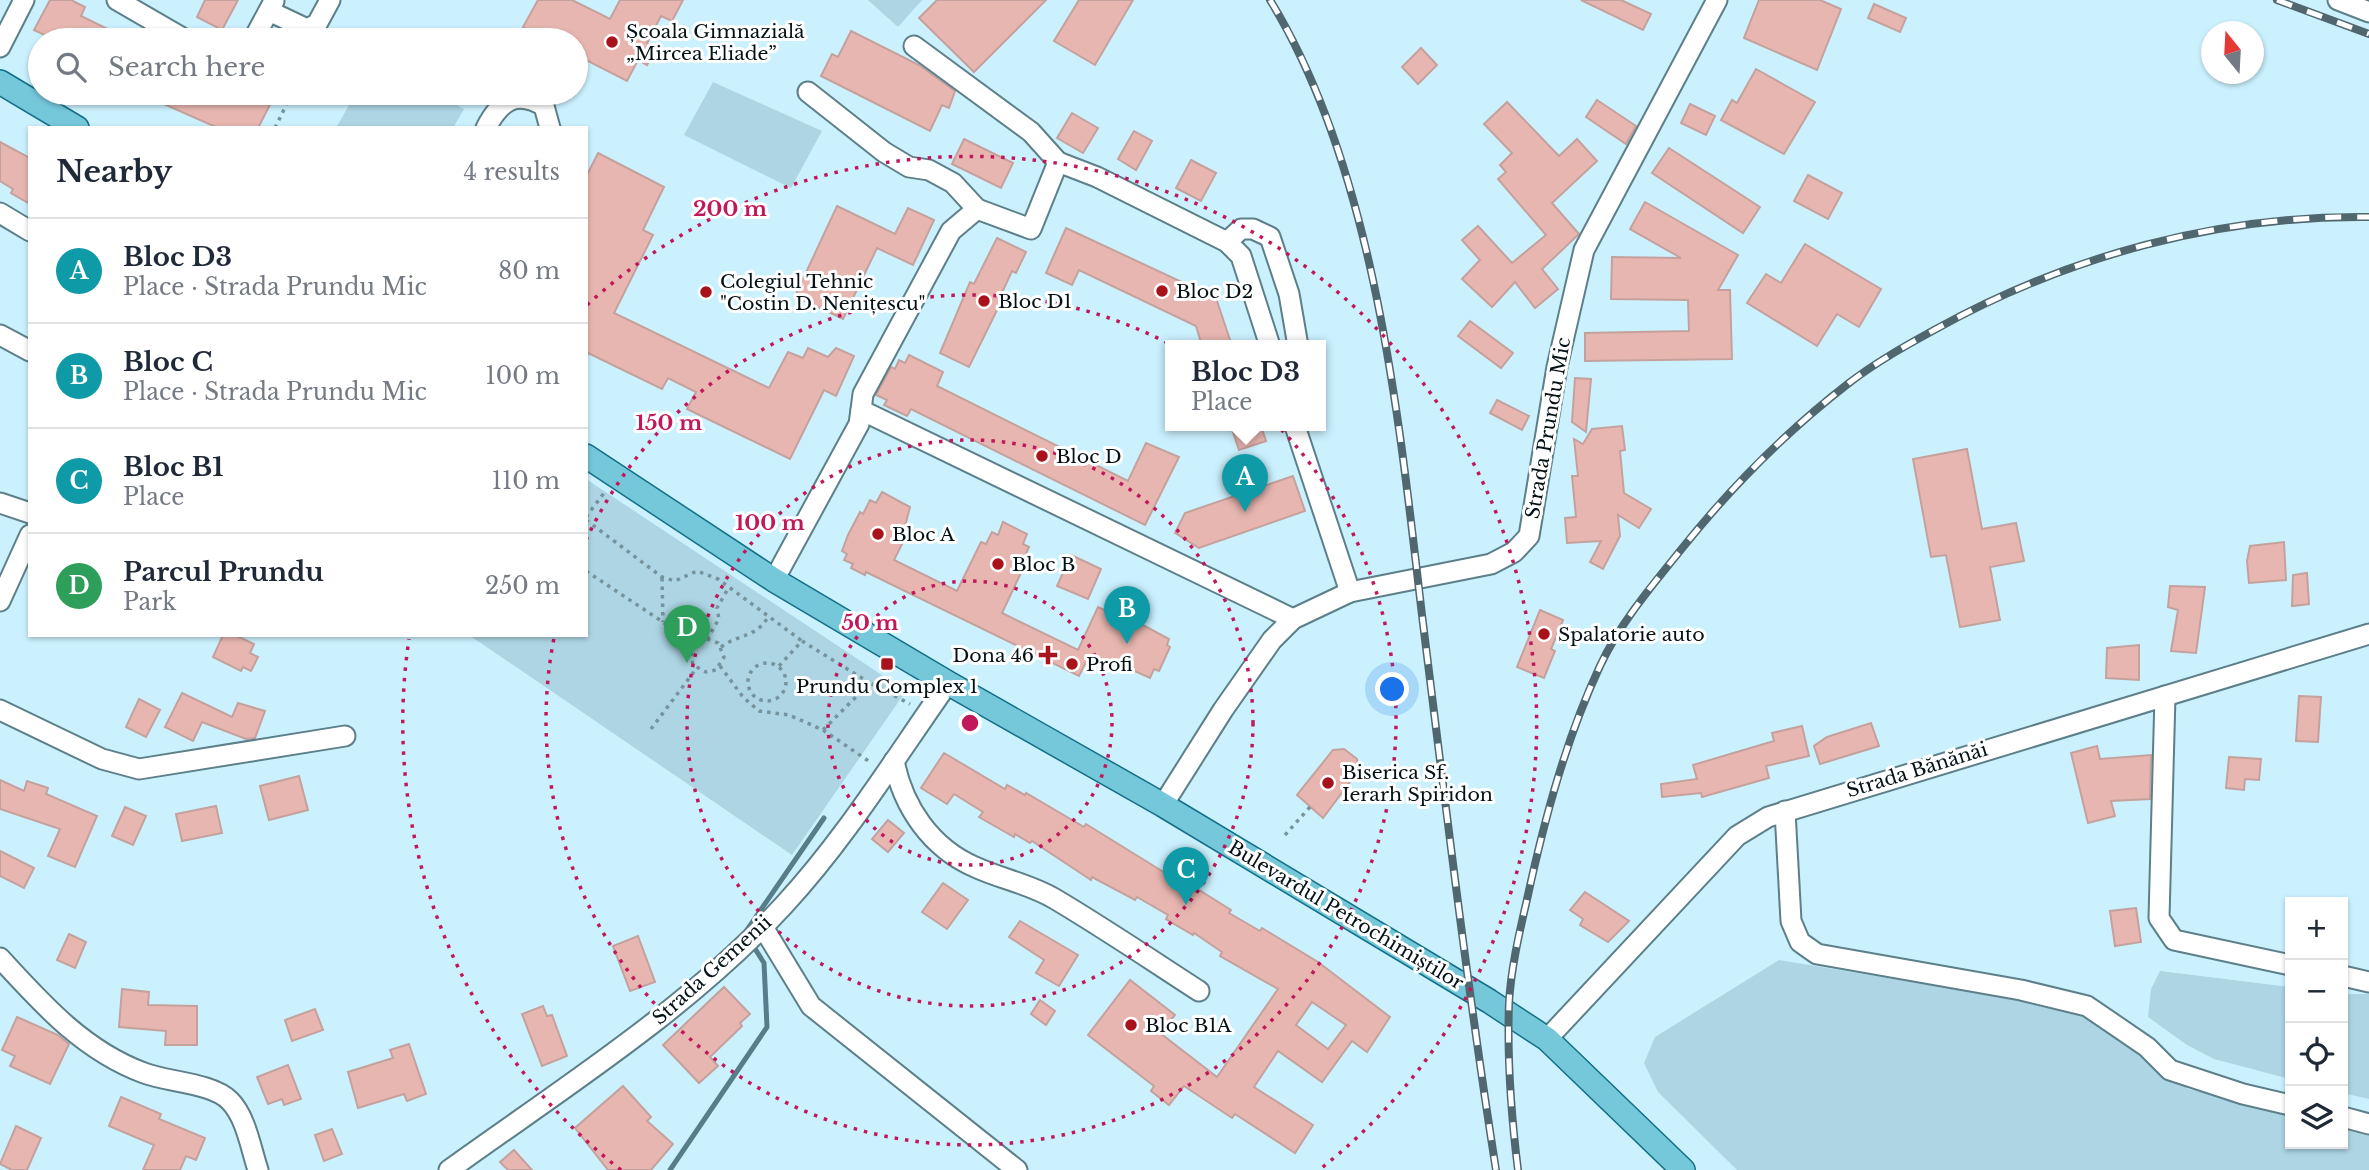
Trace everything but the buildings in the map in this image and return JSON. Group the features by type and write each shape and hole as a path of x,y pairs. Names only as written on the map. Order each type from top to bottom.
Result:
{"main road":[{"path":"0,82 28,99"},
{"path":"38,105 74,126"},
{"name":"Bulevardul Petrochimiștilor","path":"588,457 774,580 1163,805 1469,989 1547,1039 1683,1170"}],"street":[{"path":"0,47 24,0"},
{"path":"117,0 165,28"},
{"path":"309,28 317,24 330,0"},
{"name":"Strada Prundu Mic","path":"1163,805 1223,710 1272,640 1293,619 1350,592 1492,564 1514,552 1529,536 1557,367 1584,250 1717,0"},
{"path":"2338,0 2369,12"},
{"path":"260,28 272,5 306,28"},
{"path":"914,46 1031,132 1058,162 1097,177 1227,242 1241,256 1268,340"},
{"path":"808,92 884,152 909,167 929,170 953,183 977,209 1031,229 1058,162"},
{"path":"487,126 497,109 503,105"},
{"path":"542,105 549,126"},
{"path":"774,580 859,424 863,394 951,231 977,209"},
{"path":"0,213 28,230"},
{"path":"1227,242 1241,229 1253,229 1270,237 1289,294 1297,340"},
{"path":"0,335 28,350"},
{"path":"861,410 1293,619"},
{"path":"1297,431 1350,592"},
{"path":"1310,431 1313,482"},
{"path":"0,503 28,512"},
{"path":"0,601 28,539"},
{"name":"Strada Bănănăi","path":"1547,1039 1737,835 1785,811 2369,634"},
{"name":"Strada Gemenii","path":"449,1170 652,1025 738,952 815,870 948,683"},
{"path":"2165,695 2159,918 2174,940 2285,964"},
{"path":"0,710 102,759 139,769 345,736"},
{"path":"890,767 899,788 925,830 947,851 975,867 1052,897 1199,991"},
{"path":"1785,811 1786,874 1791,921 1800,942 1817,954 2021,990 2087,1006 2147,1047 2170,1070 2243,1094 2285,1104"},
{"path":"762,927 811,1006 1017,1170"},
{"path":"0,958 52,1015 102,1053 145,1073 200,1087 230,1100 240,1117 258,1170"},
{"path":"2348,977 2369,982"},
{"path":"2348,1118 2369,1124"}],"path":[{"path":"276,126 286,105"},
{"path":"588,515 617,476"},
{"path":"588,520 662,578 675,581 697,571 729,587 802,641 926,714"},
{"path":"588,572 663,622 692,647"},
{"path":"662,578 663,622"},
{"path":"707,639 721,647 724,657 720,666 711,672 696,668 690,656 692,647 707,639 719,619 717,608 729,587"},
{"path":"721,647 738,635 753,635 761,629 768,617"},
{"path":"779,667 802,641"},
{"path":"768,663 779,667 786,678 784,691 768,701 755,697 748,681 752,670 768,663"},
{"path":"720,666 759,711 789,715 823,730 890,767"},
{"path":"651,729 696,668"},
{"path":"823,730 870,683"},
{"path":"749,702 755,697"},
{"path":"1285,835 1310,807"}],"shaded area":[{"path":"868,0 922,0 898,27"},
{"path":"713,82 822,131 791,188 684,135"},
{"path":"349,105 457,105 464,109 454,126 337,126"},
{"path":"588,480 906,691 792,855 472,637 588,637"},
{"path":"1779,960 2091,1012 2188,1089 2285,1113 2285,1149 2348,1149 2348,1128 2369,1133 2369,1170 1737,1170 1658,1092 1644,1063 1655,1037"},
{"path":"2160,971 2285,986 2285,1078 2214,1059 2187,1045 2148,1017 2151,989"},
{"path":"2348,994 2369,994 2369,1099 2348,1094"}],"waterway":[{"path":"747,930 824,818"},
{"path":"670,1170 767,1027 764,963 752,944"}],"railway":[{"path":"1270,0 1306,67 1335,141 1358,218 1377,298 1403,460 1475,1032 1496,1170"},
{"path":"2277,0 2369,34"},
{"path":"1518,1170 1509,1066 1510,989 1522,922 1558,779 1588,694 1617,634 1703,523 1782,440 1849,383 1903,348 1986,303 2091,261 2200,232 2312,218 2369,217"}],"place":[{"name":"Școala Gimnazială „Mircea Eliade”","path":"612,42"},
{"name":"Bloc D2","path":"1162,291"},
{"name":"Colegiul Tehnic \"Costin D. Nenițescu\"","path":"706,292"},
{"name":"Bloc D1","path":"984,301"},
{"name":"Bloc D","path":"1042,456"},
{"name":"Bloc D3","path":"1245,512"},
{"name":"Bloc A","path":"878,534"},
{"name":"Bloc B","path":"998,564"},
{"name":"Spalatorie auto","path":"1544,634"},
{"name":"Bloc C","path":"1127,644"},
{"name":"Dona 46","path":"1048,655"},
{"name":"Parcul Prundu","path":"687,663"},
{"name":"Prundu Complex 1","path":"887,664"},
{"name":"Profi","path":"1072,664"},
{"name":"Biserica Sf. Ierarh Spiridon","path":"1328,783"},
{"name":"Bloc B1","path":"1186,905"},
{"name":"Bloc B1A","path":"1131,1025"}]}
